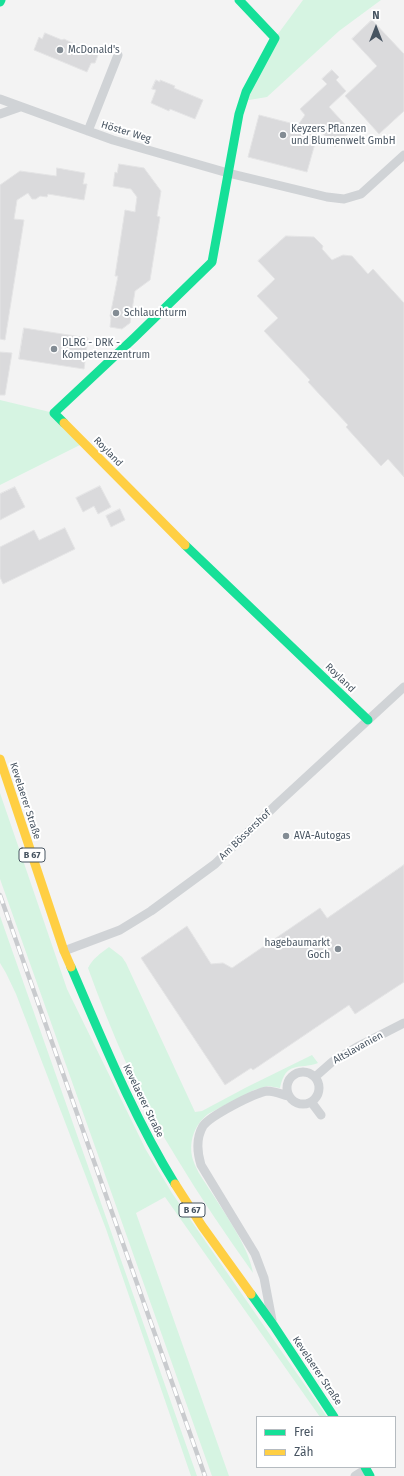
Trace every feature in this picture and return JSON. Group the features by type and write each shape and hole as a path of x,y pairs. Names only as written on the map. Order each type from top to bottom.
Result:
{"street":[{"path":"228,173 239,114 246,92 275,38 239,0"},
{"path":"88,131 118,55"},
{"name":"Höster Weg","path":"0,99 113,140 228,173 327,197 344,199 361,194 404,155"},
{"path":"0,114 20,107"},
{"name":"Royland","path":"228,173 212,262 54,413 164,526 368,720"},
{"name":"Am Bössershof","path":"64,951 120,930 151,911 215,864 277,804 404,687"},
{"name":"Kevelaerer Straße","path":"0,759 64,951 123,1087 148,1138 174,1183 202,1226 274,1326 333,1416"},
{"name":"Altslavanien","path":"315,1077 332,1062 356,1047 404,1023"},
{"path":"274,1326 264,1278 255,1254 201,1165 197,1148 203,1126 214,1116 260,1093 272,1091 288,1096 294,1102 303,1105 312,1103 318,1095 320,1086 315,1077 307,1072 298,1072 290,1078 286,1086 288,1096"},
{"path":"312,1103 321,1115"},
{"path":"355,1476 367,1471"}],"green space":[{"path":"303,0 381,0 339,31 267,97 243,101 275,38"},
{"path":"0,400 54,413 84,443 0,485"},
{"path":"0,793 67,989 146,1150 172,1193 326,1416 319,1416 165,1197 136,1213 229,1476 212,1476 0,879"},
{"path":"0,916 197,1476 191,1476 106,1229 16,994 0,963"},
{"path":"109,947 122,957 126,963 195,1112 202,1111 312,1055 318,1063 290,1070 286,1073 280,1088 268,1086 254,1090 208,1114 199,1123 193,1135 191,1147 193,1160 196,1167 200,1176 240,1239 246,1251 253,1273 194,1187 150,1112 127,1065 88,968 94,959"}],"building":[{"path":"372,20 404,54 404,111 379,134 345,96 377,66 352,39"},
{"name":"McDonald's","path":"45,33 62,40 64,39 98,55 95,63 91,63 87,72 34,50 39,37 42,39"},
{"name":"Keyzers Pflanzen und Blumenwelt GmbH","path":"332,70 339,77 336,80 346,91 329,107 351,131 335,147 319,129 307,172 248,157 259,115 298,125 305,115 300,109 327,84 322,79"},
{"path":"156,80 160,82 160,80 175,86 174,88 203,100 195,119 170,109 169,111 151,103 156,90 152,89"},
{"path":"119,164 144,168 161,191 157,216 160,217 150,280 135,291 130,323 122,329 110,327 110,316 118,276 115,276 125,210 135,212 137,197 131,189 113,186 115,172 117,173"},
{"path":"57,168 85,173 83,184 87,184 84,200 48,194 47,197 40,196 36,199 32,199 28,193 17,200 14,219 24,220 5,340 0,339 0,185 20,171 56,176"},
{"path":"286,236 314,237 323,246 322,249 332,260 343,255 352,256 368,274 373,269 404,303 404,477 388,459 381,466 346,427 348,425 308,382 310,380 264,331 278,318 257,296 275,279 258,261"},
{"name":"DLRG - DRK - Kompetenzzentrum","path":"24,328 88,338 84,369 19,359"},
{"path":"0,352 12,353 5,395 0,395"},
{"path":"100,486 111,507 98,514 94,506 83,512 76,498"},
{"path":"15,487 25,507 0,520 0,494"},
{"path":"120,509 125,520 111,527 106,516"},
{"path":"65,528 75,549 3,584 0,577 0,547 34,530 39,540"},
{"path":"404,865 404,982 355,1014 349,1005 253,1070 251,1068 225,1085 141,958 187,926 211,964 223,963 232,968 320,908 327,918"}],"railway":[{"path":"0,895 205,1476"}],"traffic: fast":[{"path":"64,423 54,413 212,262 239,114 246,92 275,38 239,0"},
{"path":"185,545 368,720"},
{"path":"71,967 132,1105 175,1184"},
{"path":"251,1294 333,1416"},
{"path":"366,1468 370,1476"}],"traffic: slow":[{"path":"64,423 185,545"},
{"path":"0,759 64,951 71,967"},
{"path":"175,1184 202,1226 251,1294"}],"place":[{"name":"McDonald's","path":"60,50"},
{"name":"Keyzers Pflanzen und Blumenwelt GmbH","path":"283,135"},
{"name":"Schlauchturm","path":"116,313"},
{"name":"DLRG - DRK - Kompetenzzentrum","path":"54,349"},
{"name":"AVA-Autogas","path":"286,836"},
{"name":"hagebaumarkt Goch","path":"338,949"}]}
